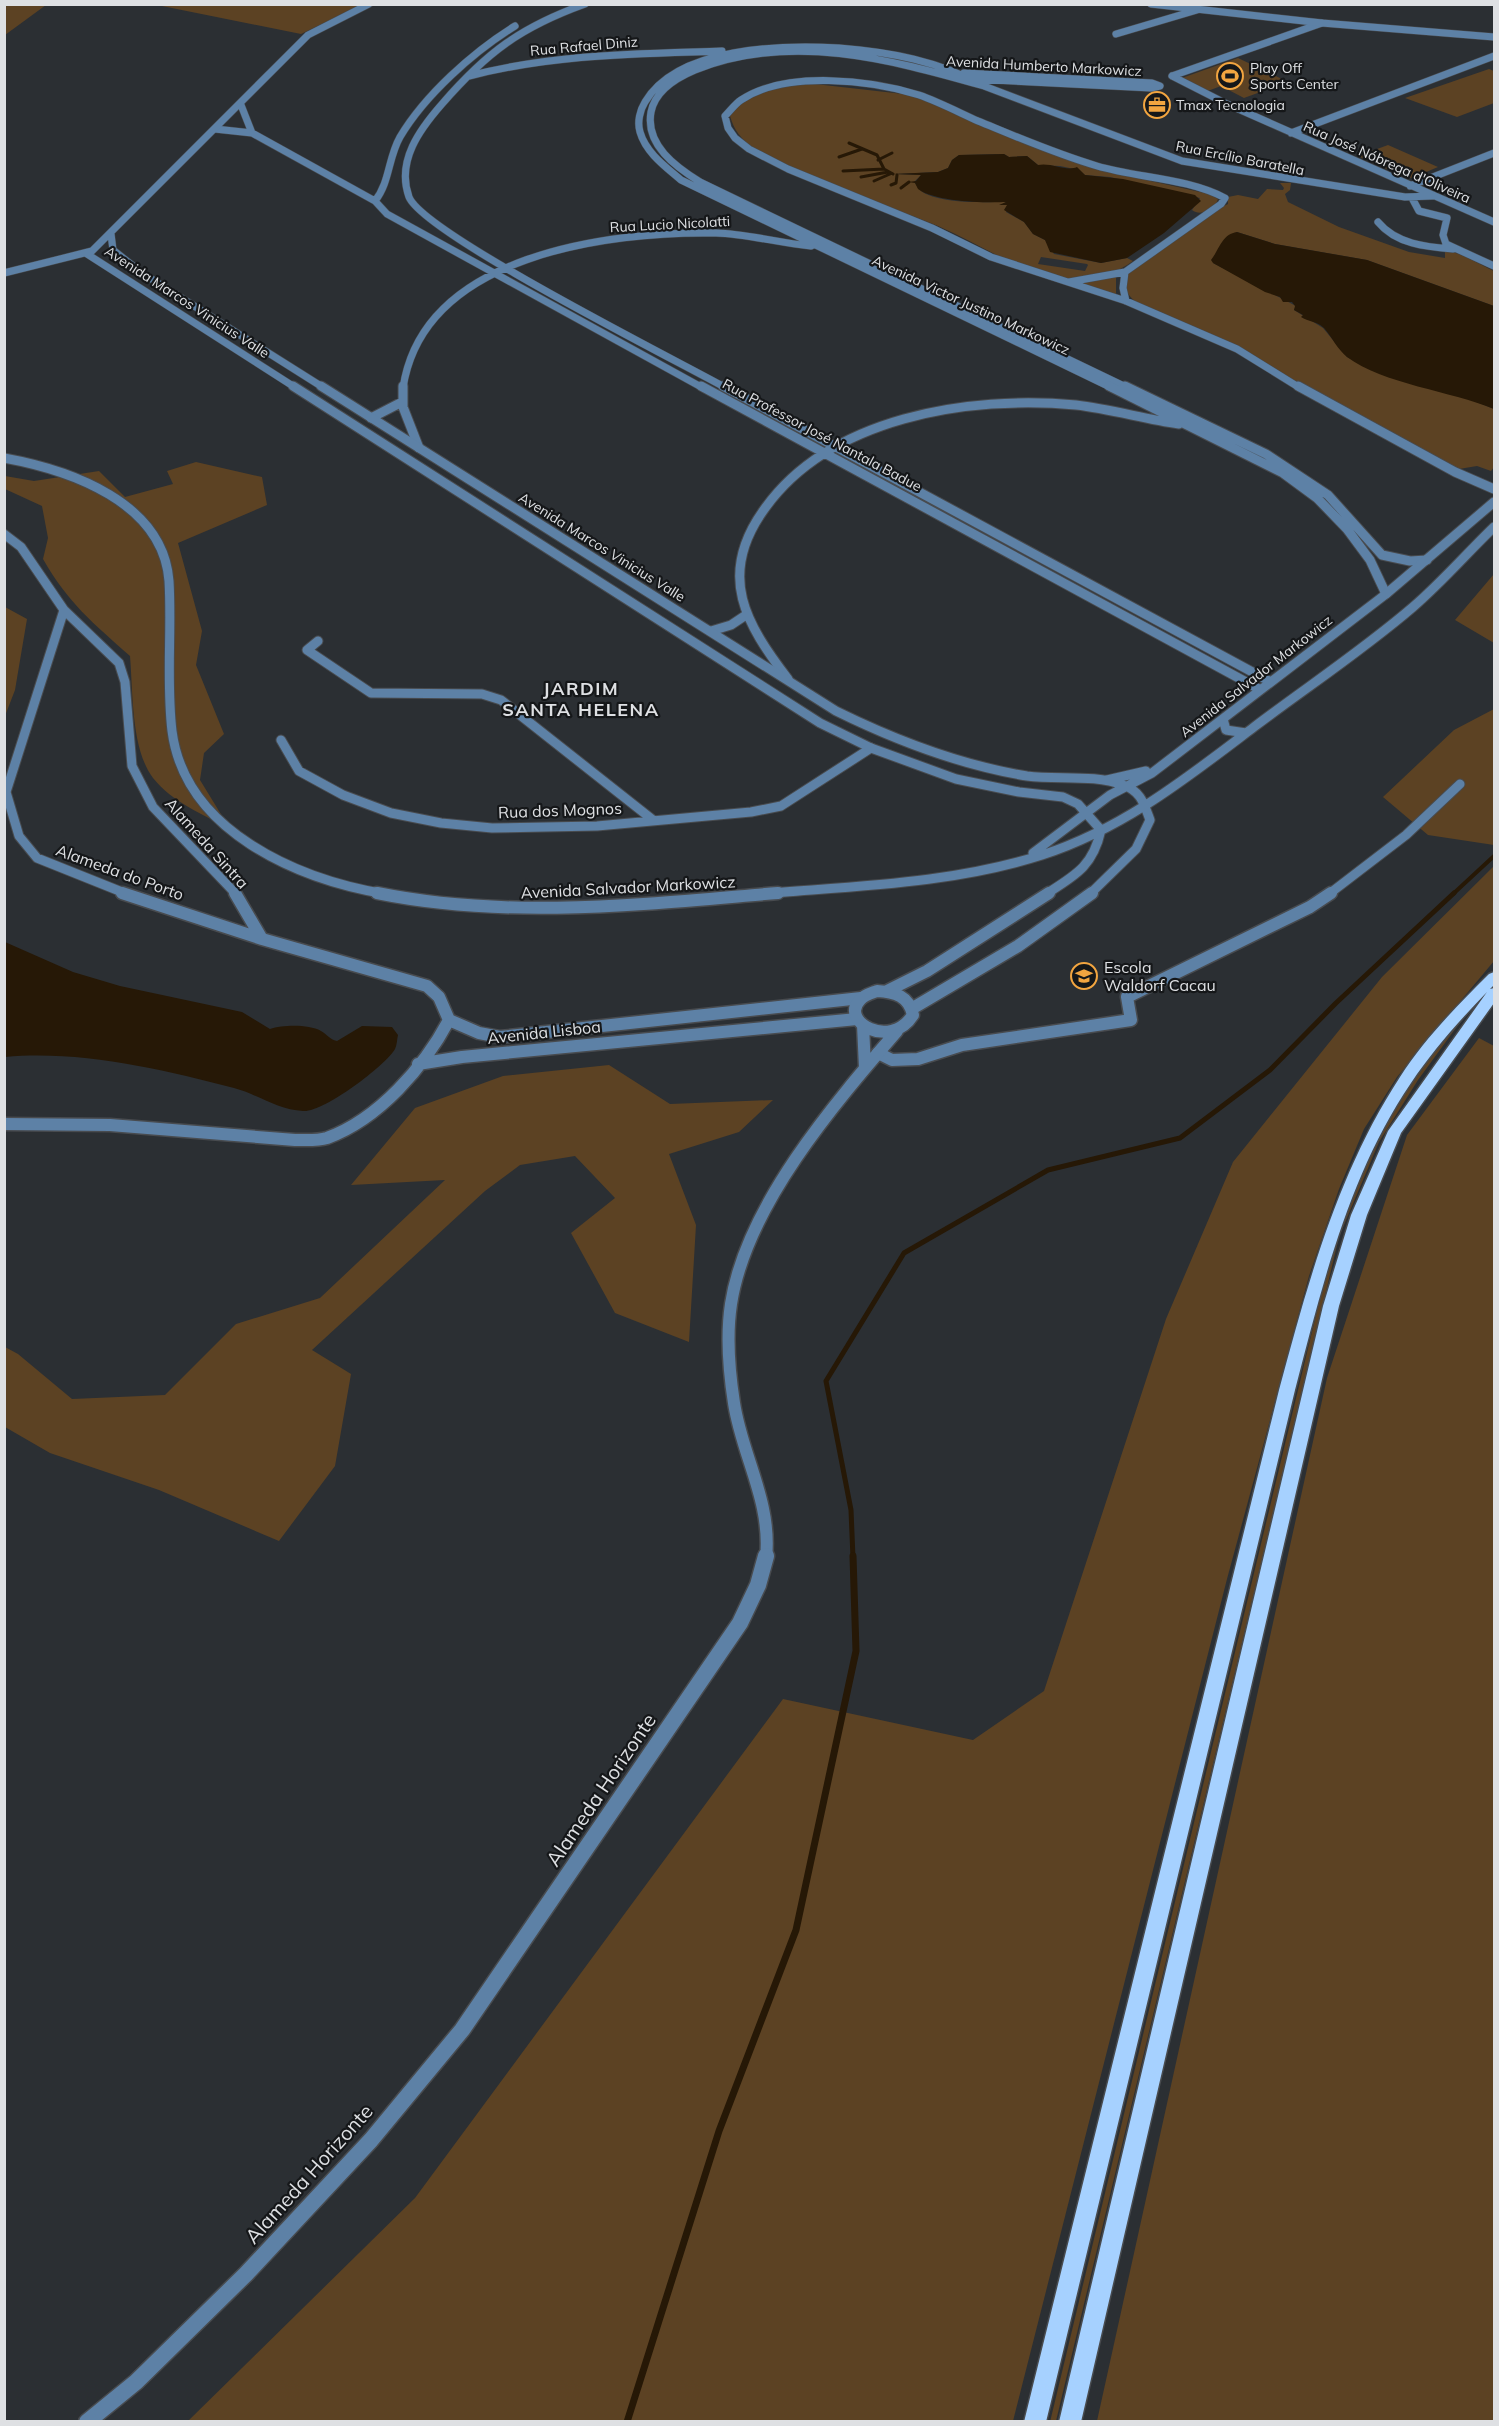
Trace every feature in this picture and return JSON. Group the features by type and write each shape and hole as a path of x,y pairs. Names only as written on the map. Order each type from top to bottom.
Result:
{"main road":[{"path":"1035,2421 1280,1424 1330,1232 1370,1139 1406,1076 1441,1032 1494,977"},
{"path":"1070,2421 1331,1306 1359,1215 1395,1131 1494,993"}],"street":[{"path":"4,273 87,254 111,234 165,175 241,105 308,35 369,4"},
{"path":"375,201 385,191 398,141 454,74 495,38 517,25 567,4"},
{"path":"385,191 408,189 405,175 413,142 440,106 470,76 515,35 585,4"},
{"path":"1151,4 1322,23 1494,37"},
{"path":"1116,34 1168,21 1197,9"},
{"name":"Rua José Nóbrega d'Oliveira","path":"1322,23 1172,76 1291,133 1494,222"},
{"path":"734,55 760,49 834,48 909,58 984,86"},
{"name":"Rua Rafael Diniz","path":"470,76 545,60 717,51 734,55"},
{"name":"Avenida Humberto Markowicz","path":"734,55 841,52 898,61 938,72 958,76 973,79 1151,88 1160,86 1152,83 958,76"},
{"name":"Rua Rafael Diniz","path":"665,53 690,56 702,64"},
{"name":"Avenida Victor Justino Markowicz","path":"734,55 669,77 648,94 642,103 639,121 645,145 657,161 681,180 1193,422 1266,454 1310,481 1352,520 1382,555"},
{"path":"1291,133 1494,56"},
{"name":"Avenida Victor Justino Markowicz","path":"702,64 672,83 653,104 650,126 652,138 659,149 681,171 699,182 1193,422 1283,473 1309,492 1347,529 1370,560 1386,594"},
{"path":"454,74 470,76"},
{"path":"973,79 984,86"},
{"path":"1069,282 1125,272 1224,202 1223,196 1095,166 985,124 934,101 896,90 814,82 777,84 742,97 726,116 728,128 735,138 749,149 788,169 932,228 991,257 1126,301 1237,349 1279,375 1455,472 1494,489"},
{"name":"Rua Ercílio Baratella","path":"984,86 1182,161 1412,198 1432,196"},
{"path":"215,129 252,133 241,105"},
{"name":"Rua Professor José Nantala Badue","path":"252,133 375,201 387,214 399,221 1259,689"},
{"path":"1410,186 1494,153"},
{"name":"Rua Professor José Nantala Badue","path":"408,189 411,200 420,212 507,268 1216,655 1269,681"},
{"path":"1412,198 1419,211 1447,218 1444,242 1494,266"},
{"path":"399,221 420,212"},
{"path":"1378,222 1387,232 1407,240 1427,246 1458,249"},
{"name":"Avenida Marcos Vinicius Valle","path":"111,234 113,250 142,273 837,711 898,741 962,763 1012,774 1102,781 1126,787"},
{"name":"Rua Lucio Nicolatti","path":"419,448 402,402 405,370 415,340 436,312 476,282 548,252 583,244 642,236 736,234 818,246"},
{"path":"818,246 826,242"},
{"name":"Avenida Marcos Vinicius Valle","path":"87,254 820,723 871,748 956,779 1019,792 1063,797 1088,813"},
{"path":"1125,272 1123,288 1126,301"},
{"path":"371,418 402,402"},
{"path":"788,679 746,615 741,571 746,539 766,501 789,476 833,446 893,423 933,412 976,407 1063,404 1193,422"},
{"name":"Avenida Salvador Markowicz","path":"4,458 34,463 86,480 136,516 158,538 167,559 172,624 171,723 182,770 202,802 256,848 297,869 354,888 413,900 508,909 612,906 902,884 977,873 1076,843 1148,805 1188,779 1414,606 1494,526"},
{"name":"Avenida Salvador Markowicz","path":"1025,859 1126,787 1167,762 1269,681 1386,594 1494,502"},
{"path":"4,534 21,547 64,610"},
{"path":"1370,560 1382,555 1410,561 1426,560"},
{"name":"Alameda do Porto","path":"64,610 6,792 19,836 37,858 102,886 262,939 427,986 439,997 449,1020"},
{"name":"Alameda Sintra","path":"64,610 119,663 125,682 132,766 153,807 233,890 262,939"},
{"path":"711,631 731,625 746,615"},
{"path":"318,641 307,650 371,693 482,694 501,700 653,820"},
{"path":"820,723 837,711"},
{"path":"1222,719 1226,730 1246,733"},
{"name":"Rua dos Mognos","path":"280,740 300,772 373,808 409,818 464,827 527,830 751,812 781,806 871,748"},
{"path":"1102,781 1142,772 1167,762"},
{"path":"861,1026 878,1053 892,1060 918,1059 962,1045 1131,1020 1127,997 1310,907 1406,836 1460,784"},
{"path":"913,1008 1040,932 1120,871 1143,842 1148,825 1148,805 1140,794 1126,787"},
{"path":"887,991 927,971 1081,872 1097,848 1101,830 1088,813"},
{"path":"861,1026 880,1032 897,1031 911,1021 913,1008 903,996 887,991 877,991 861,998 856,1005 861,1026 865,1068"},
{"name":"Avenida Lisboa","path":"449,1020 479,1033 500,1037 861,998"},
{"path":"673,1017 671,1023 674,1035"},
{"path":"4,1124 100,1125 295,1140 325,1139 354,1127 377,1110 441,1039 449,1020"},
{"name":"Avenida Lisboa","path":"418,1064 462,1056 674,1035 861,1026"},
{"name":"Alameda Horizonte","path":"87,2421 136,2382 246,2274 371,2140 462,2030 740,1623 766,1561 766,1525 759,1485 734,1404 729,1347 734,1289 754,1231 789,1171 865,1068 897,1031"}],"shaded area":[{"path":"5,4 46,4 46,5 5,35"},
{"path":"157,5 361,5 301,34"},
{"name":"Play Off Sports Center","path":"1238,58 1288,82 1244,98 1221,86 1205,92 1179,79"},
{"path":"1489,69 1494,71 1494,103 1457,117 1405,98"},
{"path":"806,83 912,95 1115,173 1209,194 1218,199 1214,206 1199,213 1192,210 1200,198 1110,177 1085,175 1079,170 1060,166 1038,165 1027,156 1009,157 1004,154 959,155 952,160 948,168 938,172 895,174 921,175 914,182 926,194 935,197 966,202 1006,202 1003,205 1008,205 1006,212 1024,222 1033,234 1045,240 1054,254 1101,263 1127,258 1133,261 1107,274 1088,278 1059,277 1043,273 1012,262 938,226 796,171 753,148 738,134 730,116 745,101 754,95 774,89","holes":["1041,257 1087,264 1085,271 1038,264"]},
{"path":"1388,145 1438,167 1412,178 1358,156"},
{"path":"1004,154 1009,157 1027,156 1038,165 1077,167 1085,175 1123,179 1195,195 1201,201 1164,233 1127,258 1101,263 1050,252 1045,240 1033,234 1024,222 1004,210 1007,205 999,205 1006,202 973,202 936,197 918,189 915,183 908,182 916,181 921,175 893,174 938,172 948,168 952,160 959,155"},
{"path":"1280,183 1291,183 1290,190 1285,194 1288,202 1339,227 1409,252 1445,258 1445,251 1450,251 1494,271 1494,306 1367,260 1275,244 1237,232 1219,248 1213,263 1296,306 1294,310 1323,328 1347,357 1375,371 1459,395 1494,409 1494,467 1491,471 1477,466 1453,470 1266,365 1136,302 1130,296 1126,287 1126,275 1214,211 1228,204 1228,197 1238,195 1258,199 1267,189 1283,190"},
{"path":"1237,232 1275,244 1367,260 1494,306 1494,409 1398,381 1347,357 1324,328 1301,317 1303,315 1294,310 1295,306 1292,302 1283,302 1280,297 1265,292 1213,263 1211,260 1224,239"},
{"path":"1116,277 1116,295 1082,283 1084,282"},
{"path":"196,462 262,477 267,505 178,543 202,631 196,665 224,734 204,753 200,780 230,829 179,801 153,778 146,766 137,736 130,656 72,600 43,559 48,538 42,506 5,489 5,476 34,481 99,471 125,497 173,484 167,471"},
{"path":"1494,574 1494,643 1455,620"},
{"path":"5,607 27,619 15,690 5,716"},
{"path":"1494,709 1494,845 1428,835 1383,797 1454,730"},
{"path":"1494,866 1494,961 1397,1077 1364,1129 1339,1189 1309,1276 1227,1579 1013,2421 187,2422 415,2198 783,1699 973,1740 1044,1691 1166,1319 1233,1162 1382,977"},
{"path":"5,942 73,972 120,986 242,1012 270,1029 288,1026 309,1027 337,1041 362,1026 392,1027 398,1035 396,1046 389,1057 353,1087 324,1105 303,1111 276,1105 234,1088 149,1068 62,1056 5,1057"},
{"path":"1494,983 1461,1021 1418,1080 1379,1142 1339,1237 1056,2421 1050,2422 1335,1236 1371,1152 1401,1099 1461,1016"},
{"path":"1479,1038 1494,1046 1494,2421 1097,2421 1327,1378 1407,1135"},
{"path":"609,1065 670,1104 773,1100 739,1132 669,1154 696,1225 689,1342 615,1313 571,1233 615,1198 575,1156 520,1165 485,1191 312,1350 351,1374 335,1466 279,1541 159,1490 50,1453 5,1427 5,1347 18,1354 72,1399 165,1395 236,1324 320,1298 445,1180 351,1185 415,1108 503,1076"}],"waterway":[{"path":"849,143 877,155 879,159"},
{"path":"839,157 862,149"},
{"path":"879,159 892,153"},
{"path":"879,159 884,169"},
{"path":"843,171 884,169"},
{"path":"884,169 893,174"},
{"path":"861,177 888,172"},
{"path":"874,181 890,174"},
{"path":"891,185 896,183 897,175"},
{"path":"901,188 909,182"},
{"path":"1453,894 1494,856"},
{"path":"853,1558 851,1510 826,1381 904,1253 1048,1170 1180,1138 1270,1070 1336,1003 1454,893"},
{"path":"627,2422 719,2131 796,1930 856,1651 853,1556"}],"place":[{"name":"Play Off Sports Center","path":"1230,76"},
{"name":"Tmax Tecnologia","path":"1157,105"},
{"name":"Escola Waldorf Cacau","path":"1084,976"}],"district":[{"name":"JARDIM SANTA HELENA","path":"581,699"}]}
